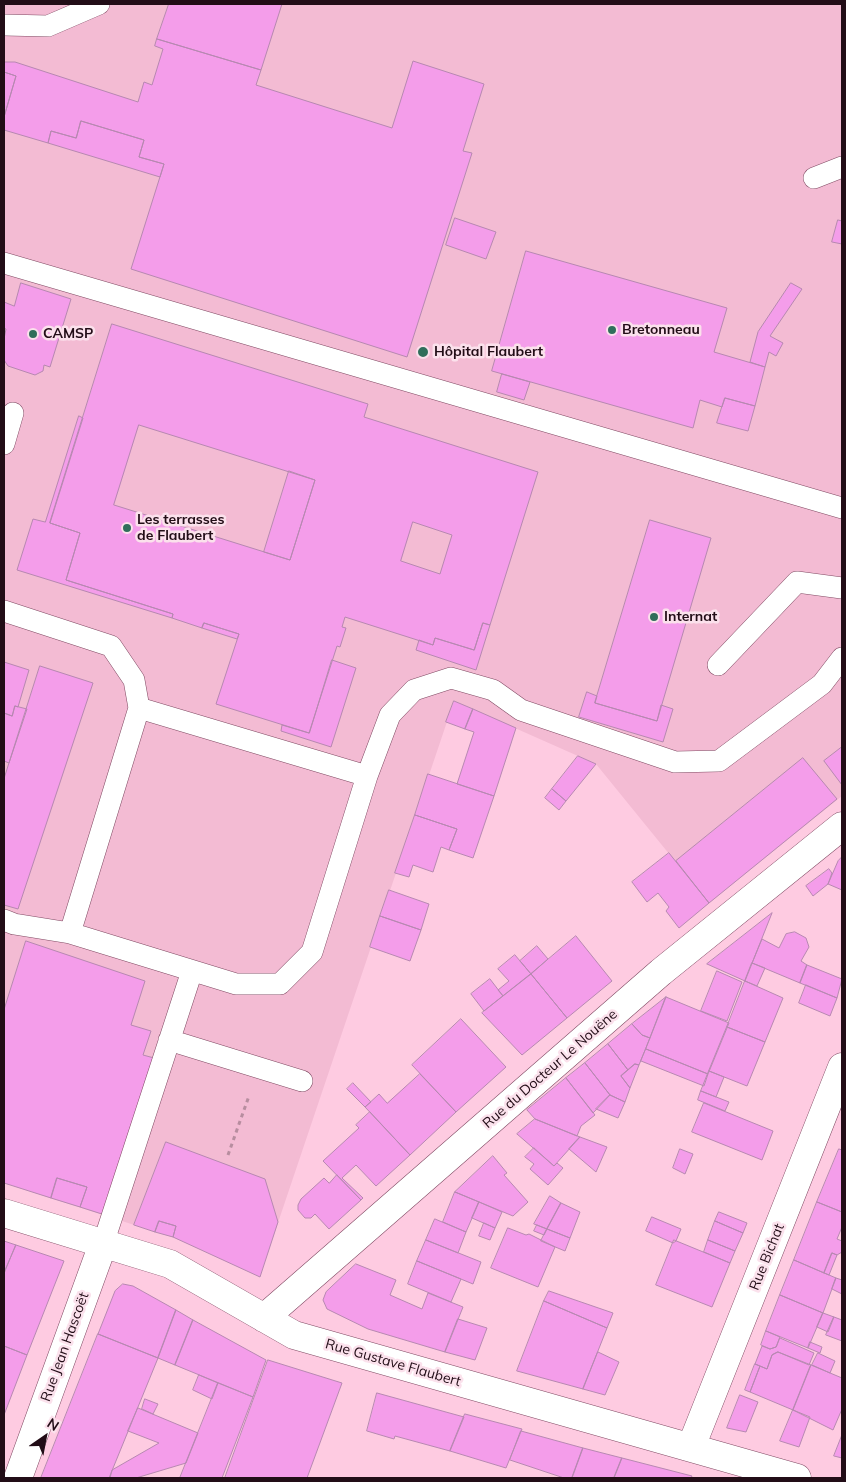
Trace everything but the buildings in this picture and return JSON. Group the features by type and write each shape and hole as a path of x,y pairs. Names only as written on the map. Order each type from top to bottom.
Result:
{"street":[{"name":"Rue du Docteur Le Nouëne","path":"264,1318 661,972 842,826"},
{"name":"Rue Bichat","path":"691,1447 842,1067"},
{"name":"Rue Gustave Flaubert","path":"4,1213 170,1264 294,1335 797,1478"},
{"name":"Rue Jean Hascoët","path":"18,1478 102,1244"}],"lane":[{"path":"4,25 48,26 99,4"},
{"path":"814,178 842,168"},
{"path":"4,263 842,508"},
{"path":"4,444 14,413"},
{"path":"718,665 797,582 842,588"},
{"path":"4,611 111,646 134,680 139,708 70,933"},
{"path":"4,920 14,924 70,933 236,984 280,984 312,952 367,776 390,715 414,690 451,678 493,690 521,710 675,762 719,761 822,684 842,658"},
{"path":"139,708 367,776"},
{"path":"102,1244 192,971"},
{"path":"170,1040 302,1081"}],"path":[{"path":"228,1155 260,1067"}],"shaded area":[{"name":"Hôpital Flaubert","path":"4,4 842,4 842,796 709,903 596,764 454,701 260,1276 187,1242 4,1183"}],"place":[{"name":"Bretonneau","path":"612,330"},
{"name":"CAMSP","path":"33,334"},
{"name":"Hôpital Flaubert","path":"423,352"},
{"name":"Les terrasses de Flaubert","path":"127,528"},
{"name":"Internat","path":"654,617"}]}
